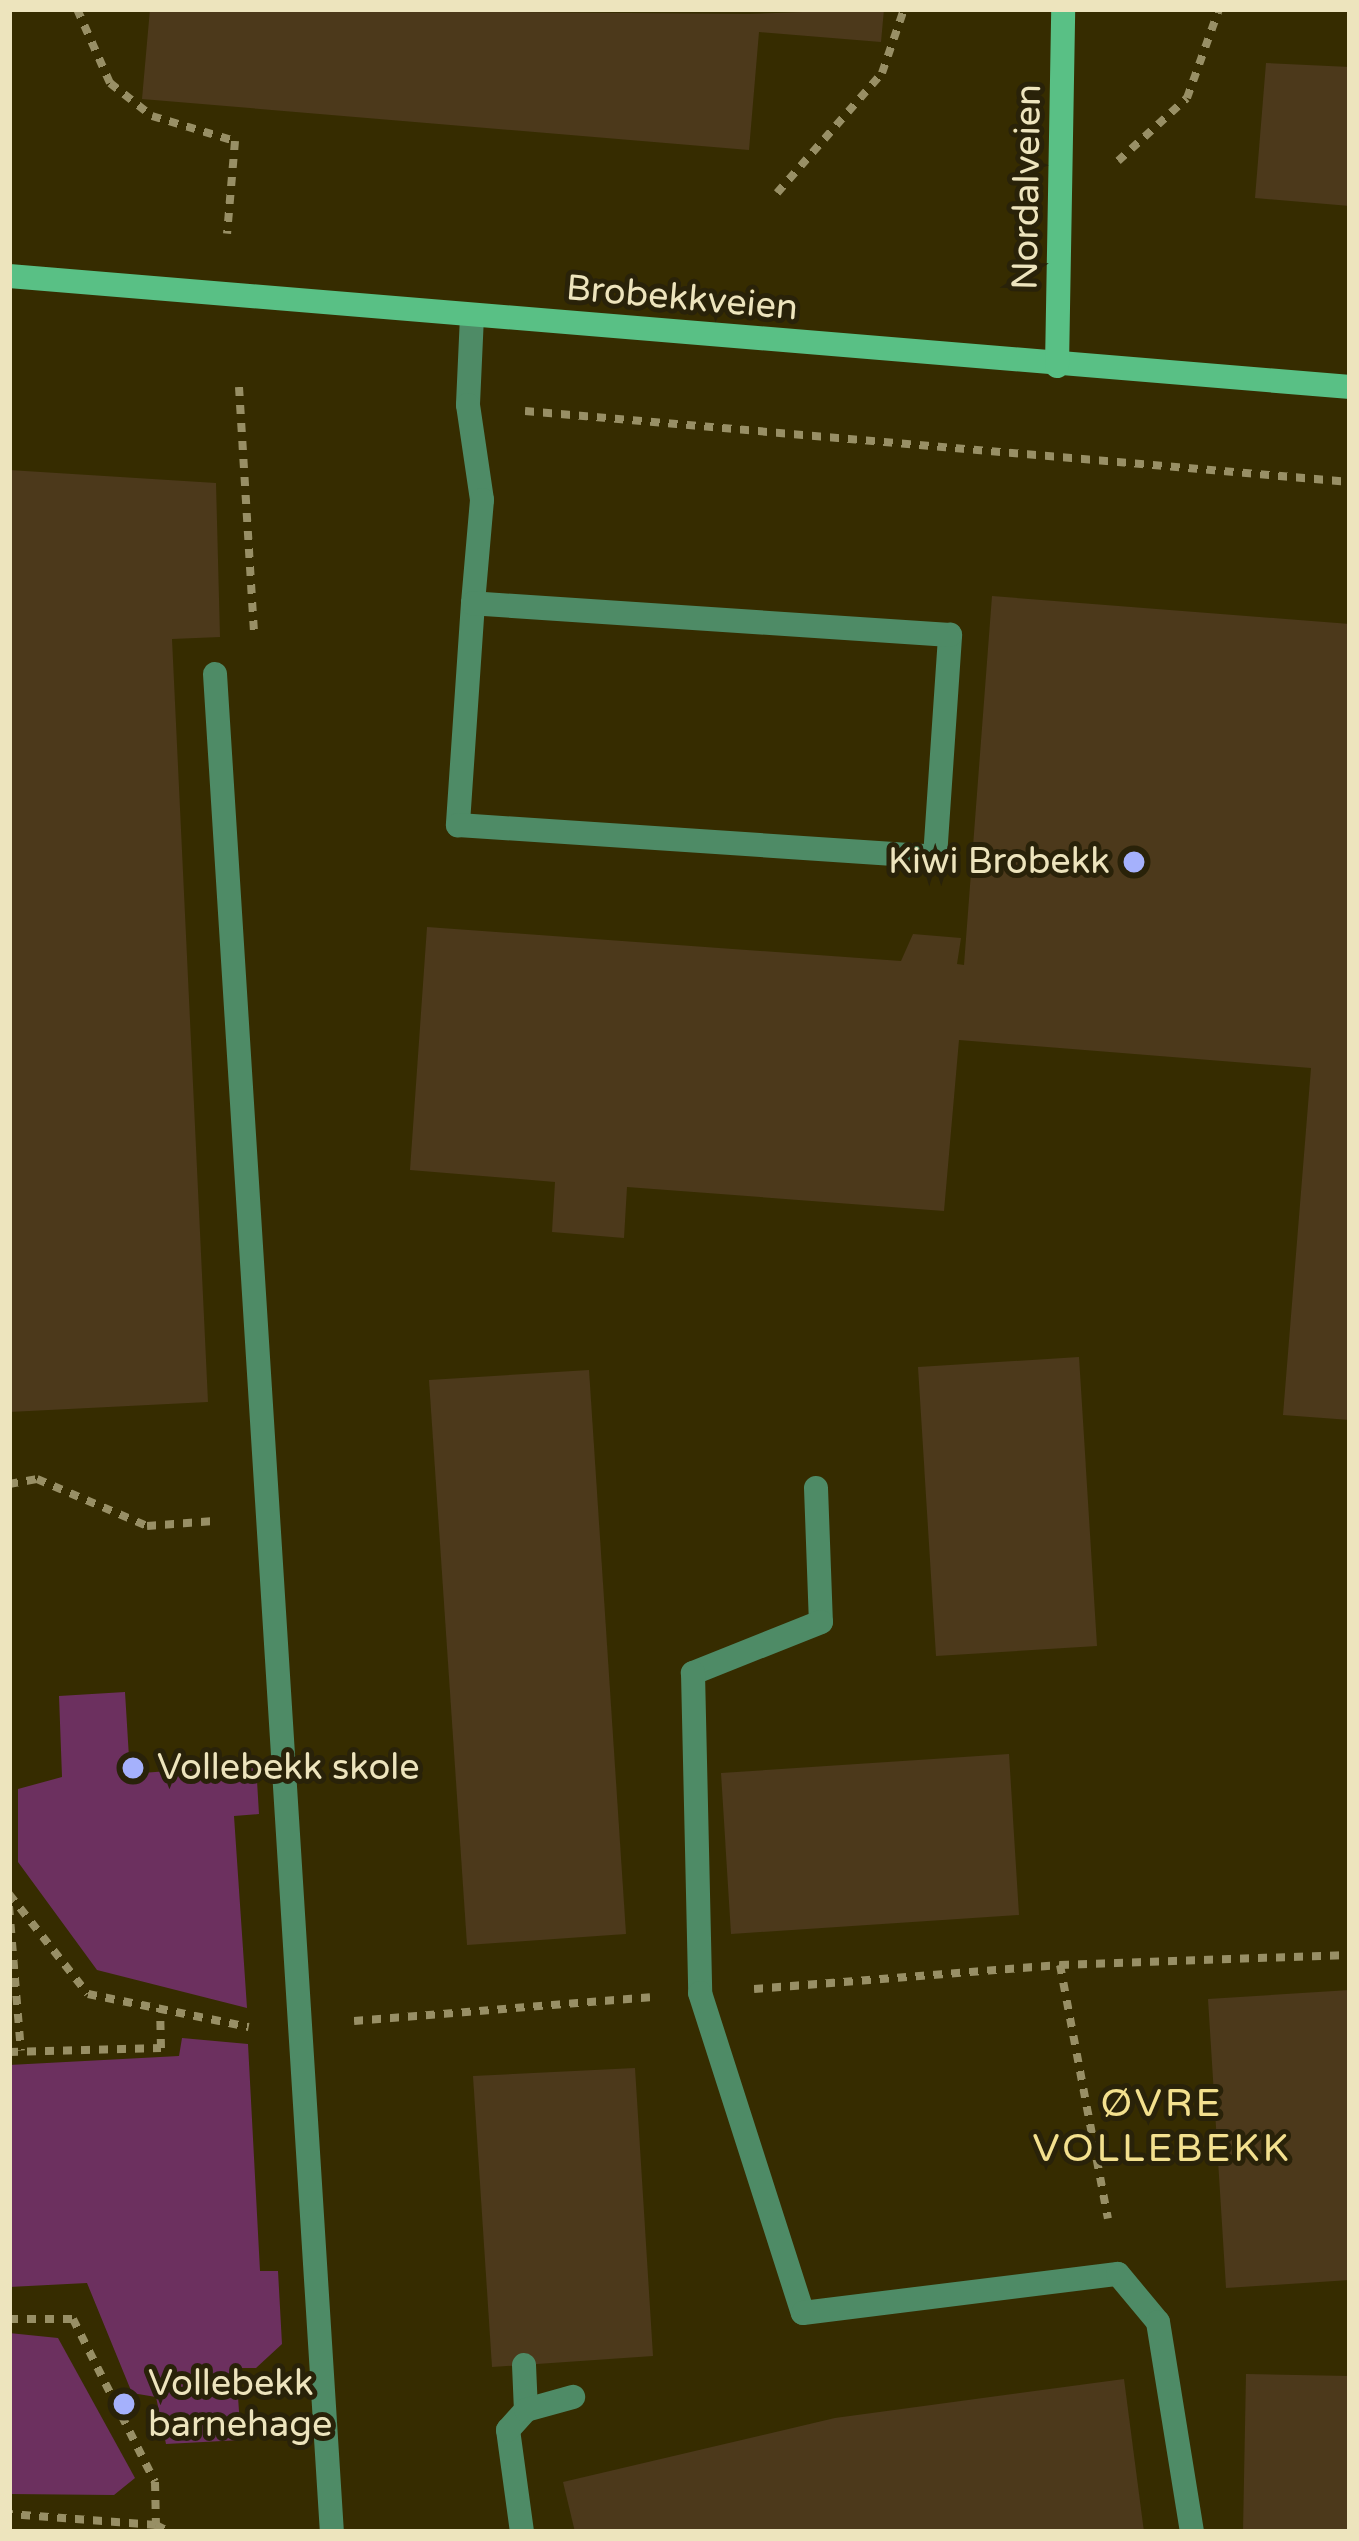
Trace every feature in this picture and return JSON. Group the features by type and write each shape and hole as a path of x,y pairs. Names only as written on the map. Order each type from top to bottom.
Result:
{"street":[{"name":"Nordalveien","path":"1058,366 1063,9"},
{"name":"Brobekkveien","path":"9,276 1350,387"}],"lane":[{"path":"472,316 468,405 482,500 473,603 458,825 935,857 950,634 473,603"},
{"path":"215,674 332,2532"},
{"path":"816,1488 820,1622 693,1673 700,1994 803,2313 1118,2274 1158,2322 1192,2532"},
{"path":"524,2365 526,2410"},
{"path":"522,2532 508,2430 526,2410 573,2397"}],"path":[{"path":"76,9 110,83 152,116 235,141 227,234"},
{"path":"777,194 882,73 904,9"},
{"path":"1118,161 1187,98 1219,9"},
{"path":"238,387 248,544"},
{"path":"468,405 1350,482"},
{"path":"9,1484 37,1479 147,1526 269,1518"},
{"path":"9,1894 88,1994 261,2030 1060,1965 1350,1955"},
{"path":"9,1906 21,2051"},
{"path":"1060,1965 1118,2274"},
{"path":"9,2052 161,2048 160,2008"},
{"path":"9,2319 73,2320 155,2482 156,2525"},
{"path":"9,2514 156,2525 170,2532"}],"shaded area":[{"path":"125,1692 130,1774 256,1764 259,1814 234,1816 247,2008 97,1970 18,1862 18,1789 62,1777 59,1696"},
{"path":"182,2038 248,2044 260,2271 278,2271 282,2344 256,2368 236,2368 241,2440 166,2444 156,2397 132,2393 87,2283 9,2287 9,2065 179,2056"},
{"path":"9,2333 58,2338 135,2478 114,2495 9,2494"}],"building":[{"path":"150,9 748,14 884,9 881,42 759,32 749,150 142,99"},
{"path":"1266,63 1350,67 1350,206 1255,198"},
{"path":"9,470 216,483 220,637 172,639 208,1402 9,1412"},
{"path":"992,596 1350,624 1350,1420 1283,1415 1311,1068 959,1040 944,1211 627,1187 624,1238 552,1232 555,1182 410,1170 427,927 901,961 913,934 961,938 957,964 964,965"},
{"path":"1079,1357 1097,1646 936,1656 918,1367"},
{"path":"589,1370 626,1934 467,1945 429,1380"},
{"path":"1009,1754 1019,1915 731,1934 721,1773"},
{"path":"1350,1990 1350,2280 1226,2288 1208,1999"},
{"path":"635,2068 653,2356 492,2367 473,2076"},
{"path":"1246,2374 1350,2376 1350,2532 1243,2532"},
{"path":"1124,2379 1144,2532 575,2532 563,2482 835,2418"}],"place":[{"name":"Kiwi Brobekk","path":"1134,862"},
{"name":"Vollebekk skole","path":"133,1768"},
{"name":"Vollebekk barnehage","path":"124,2404"}],"district":[{"name":"ØVRE VOLLEBEKK","path":"1162,2128"}]}
